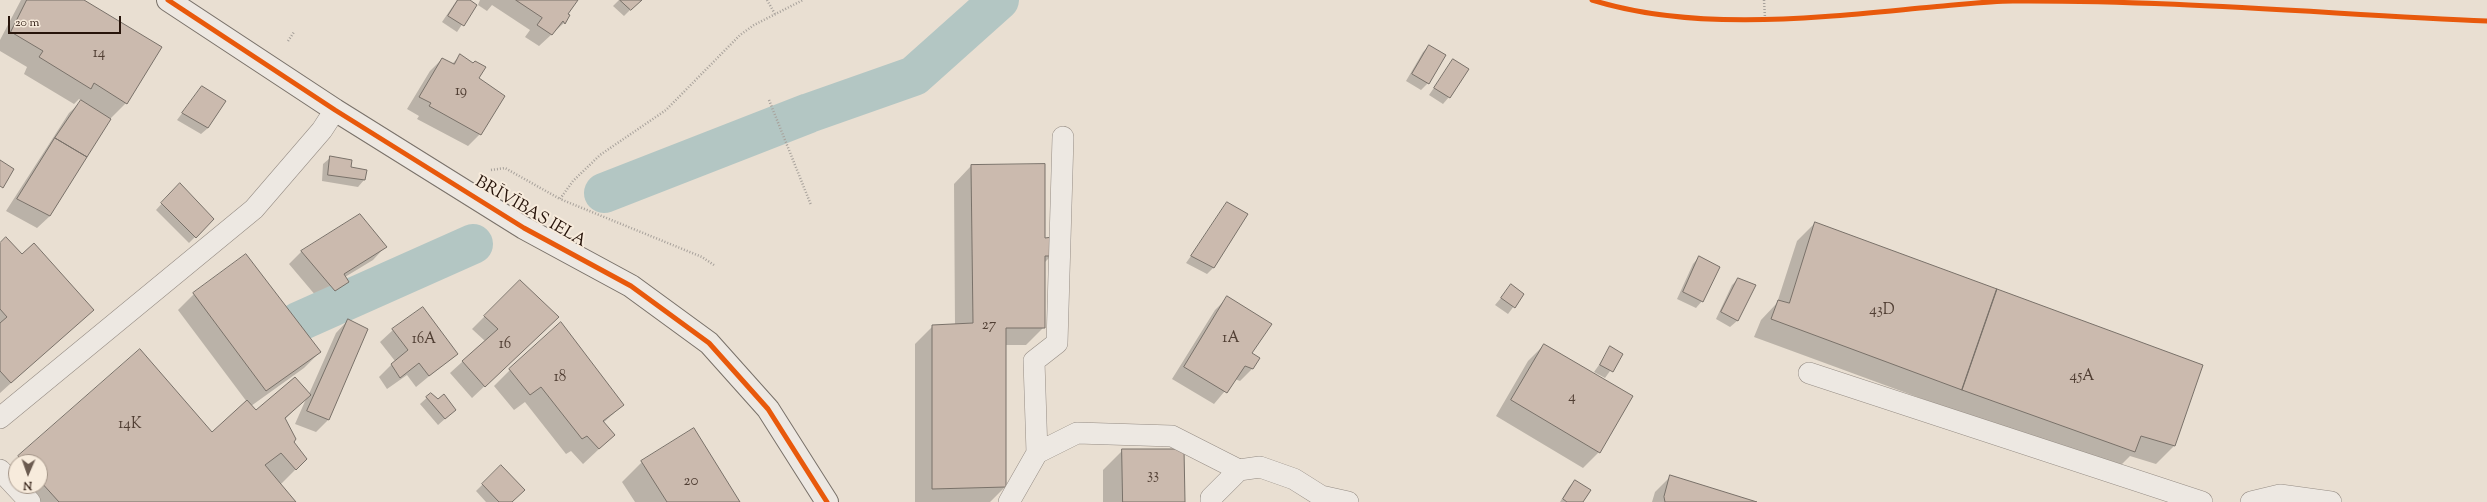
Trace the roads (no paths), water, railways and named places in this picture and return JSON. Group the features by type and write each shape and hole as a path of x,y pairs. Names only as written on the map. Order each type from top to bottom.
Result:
{"main road":[{"name":"BRĪVĪBAS IELA","path":"168,0 335,110 524,228 632,286 709,343 768,409 827,502"}],"lane":[{"path":"0,418 254,209 317,136 335,110"},
{"path":"1038,452 1034,361 1057,343 1063,137"},
{"path":"1809,374 2202,502"},
{"path":"1008,502 1038,452 1076,433 1172,436 1239,470 1260,467 1294,479 1321,496 1348,502"},
{"path":"0,470 30,502"},
{"path":"1211,500 1239,470"},
{"path":"2251,502 2280,495 2331,502"}],"waterway":[{"path":"604,193 809,113 914,76 999,0"},
{"path":"298,322 473,244"}]}
